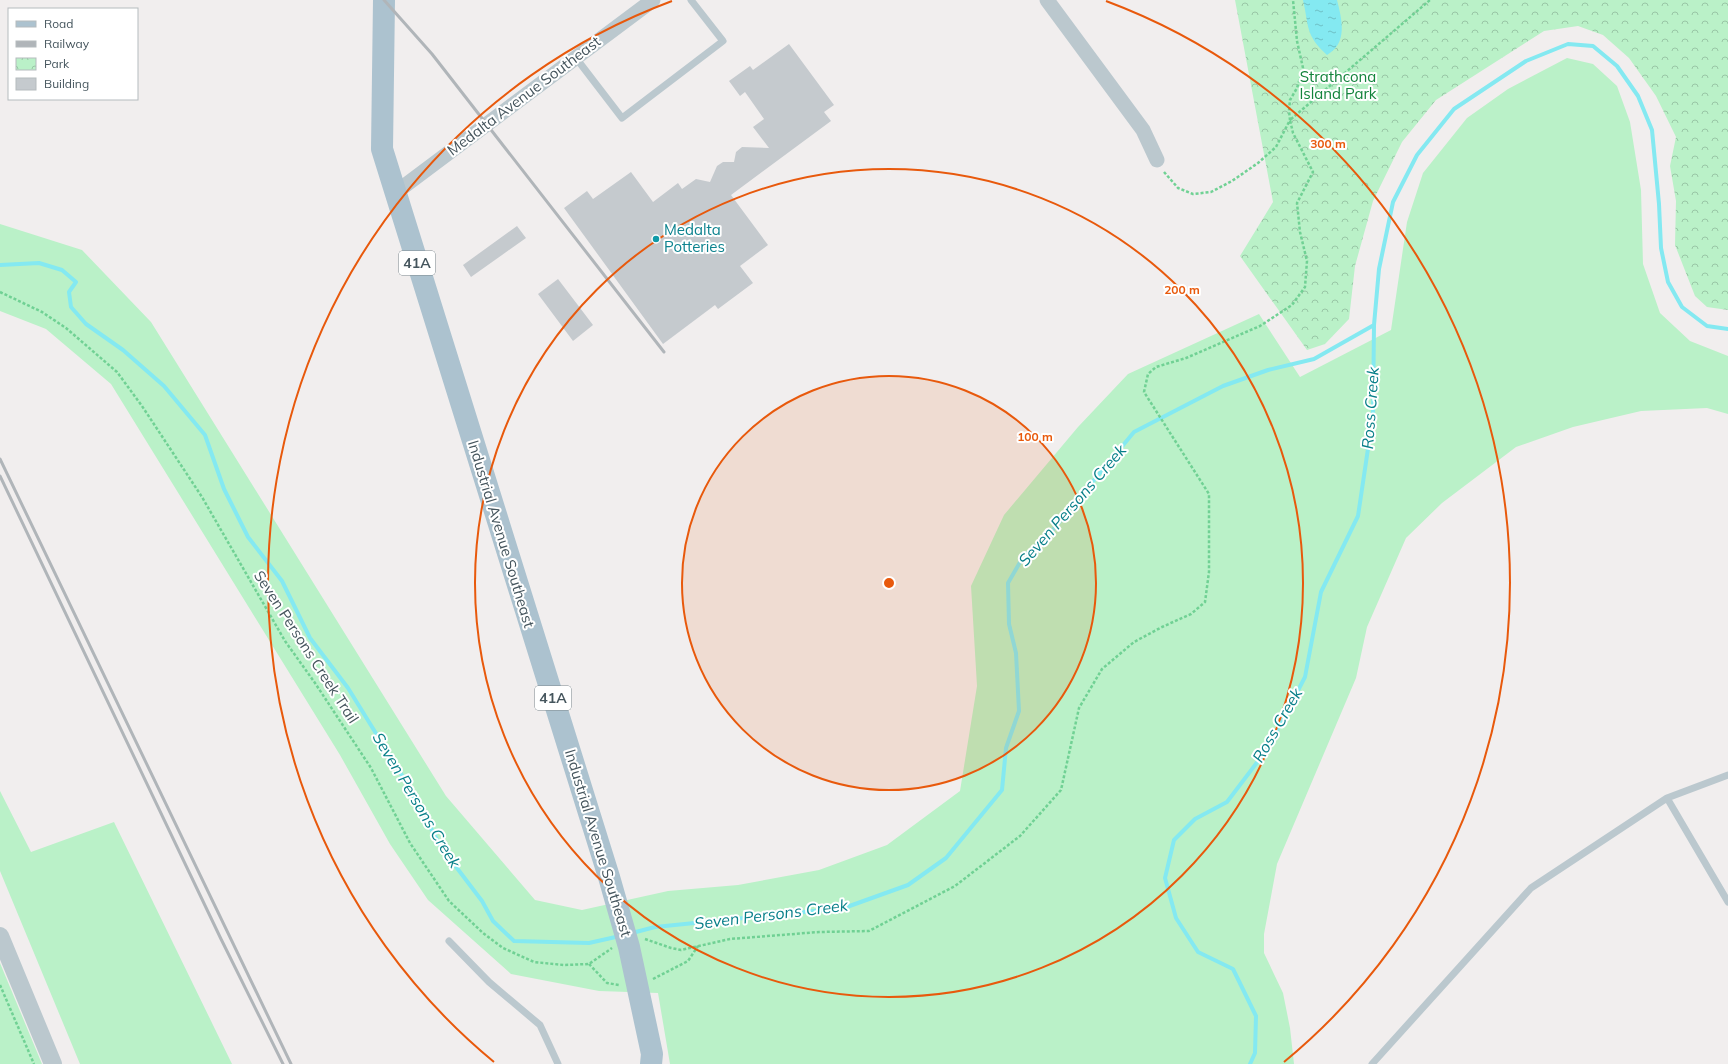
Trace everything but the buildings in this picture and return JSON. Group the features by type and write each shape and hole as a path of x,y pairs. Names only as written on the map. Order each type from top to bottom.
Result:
{"main road":[{"name":"Industrial Avenue Southeast","path":"384,0 382,149 609,877 627,944 652,1054 651,1064"}],"street":[{"name":"Medalta Avenue Southeast","path":"395,193 653,0"},
{"path":"1047,0 1143,130 1157,160"},
{"path":"0,936 53,1064"}],"lane":[{"path":"576,58 622,118 723,41 691,0"},
{"path":"1372,1064 1531,888 1667,798 1728,774"},
{"path":"1667,798 1728,902"},
{"path":"449,941 489,982 540,1025 558,1064"}],"path":[{"path":"627,944 644,939 681,950 730,939 819,932 869,931 954,886 1020,836 1061,790 1079,708 1102,669 1134,642 1162,626 1191,614 1205,602 1209,572 1209,494 1144,392 1148,374 1156,367 1186,358 1260,326 1292,305 1305,287 1308,261 1300,232 1297,203 1313,172 1293,133 1290,120 1290,100 1297,88 1303,68 1297,41 1293,0"},
{"path":"1157,160 1162,170 1178,188 1192,194 1211,192 1232,182 1258,163 1276,147 1290,120 1430,0"},
{"name":"Seven Persons Creek Trail","path":"0,292 42,312 66,328 117,372 142,406 202,497 285,641 315,683 371,768 410,843 448,901 503,948 534,962 564,965 589,964 627,944"},
{"path":"0,985 34,1064"}],"green space":[{"name":"Strathcona Island Park","path":"1235,0 1728,0 1728,310 1707,307 1695,296 1675,245 1676,201 1670,166 1676,137 1656,96 1629,58 1603,35 1578,26 1544,31 1436,100 1402,142 1373,201 1355,266 1349,319 1325,344 1307,350 1240,256 1273,202"},
{"path":"1567,58 1593,64 1617,86 1630,122 1641,190 1643,264 1660,313 1690,341 1728,356 1728,414 1707,408 1641,411 1573,427 1516,447 1442,503 1406,538 1367,627 1356,678 1277,864 1264,934 1264,953 1283,993 1290,1028 1294,1064 670,1064 658,993 599,991 511,974 428,900 390,844 340,755 111,384 46,329 0,311 0,224 82,250 151,322 446,796 535,900 582,910 668,891 738,885 819,870 887,845 960,791 977,686 971,586 1004,515 1078,427 1128,374 1259,314 1300,377 1391,330 1407,222 1423,173 1467,118 1508,89"},
{"path":"0,791 31,852 114,822 232,1064 80,1064 0,871"},
{"path":"0,963 42,1064 0,1064"}],"water":[{"path":"1303,0 1337,0 1342,23 1341,38 1334,50 1327,55 1311,36 1307,24"}],"waterway":[{"name":"Ross Creek","path":"1250,1064 1255,1053 1256,1016 1233,969 1198,952 1176,918 1165,878 1174,840 1195,819 1227,802 1268,748 1305,677 1321,592 1358,516 1373,415 1374,325 1379,269 1393,202 1417,155 1454,109 1526,61 1568,44 1593,46 1617,66 1638,96 1652,130 1659,204 1661,248 1668,282 1682,307 1707,326 1728,329"},
{"name":"Seven Persons Creek","path":"0,265 39,263 62,270 76,282 69,292 71,307 86,324 123,350 164,386 205,435 224,489 248,537 282,581 310,638 348,688 406,782 441,847 482,901 493,921 514,941 589,943 620,936"},
{"name":"Seven Persons Creek","path":"632,933 655,927 844,908 908,885 946,858 1002,790 1006,748 1019,711 1016,653 1009,624 1008,583 1023,557 1051,532 1134,432 1223,386 1268,370 1314,359 1374,325"}],"railway":[{"path":"384,0 432,54 664,352"},
{"path":"0,459 291,1064"},
{"path":"0,476 221,939 283,1064"}],"place":[{"name":"Medalta Potteries","path":"656,239"}]}
